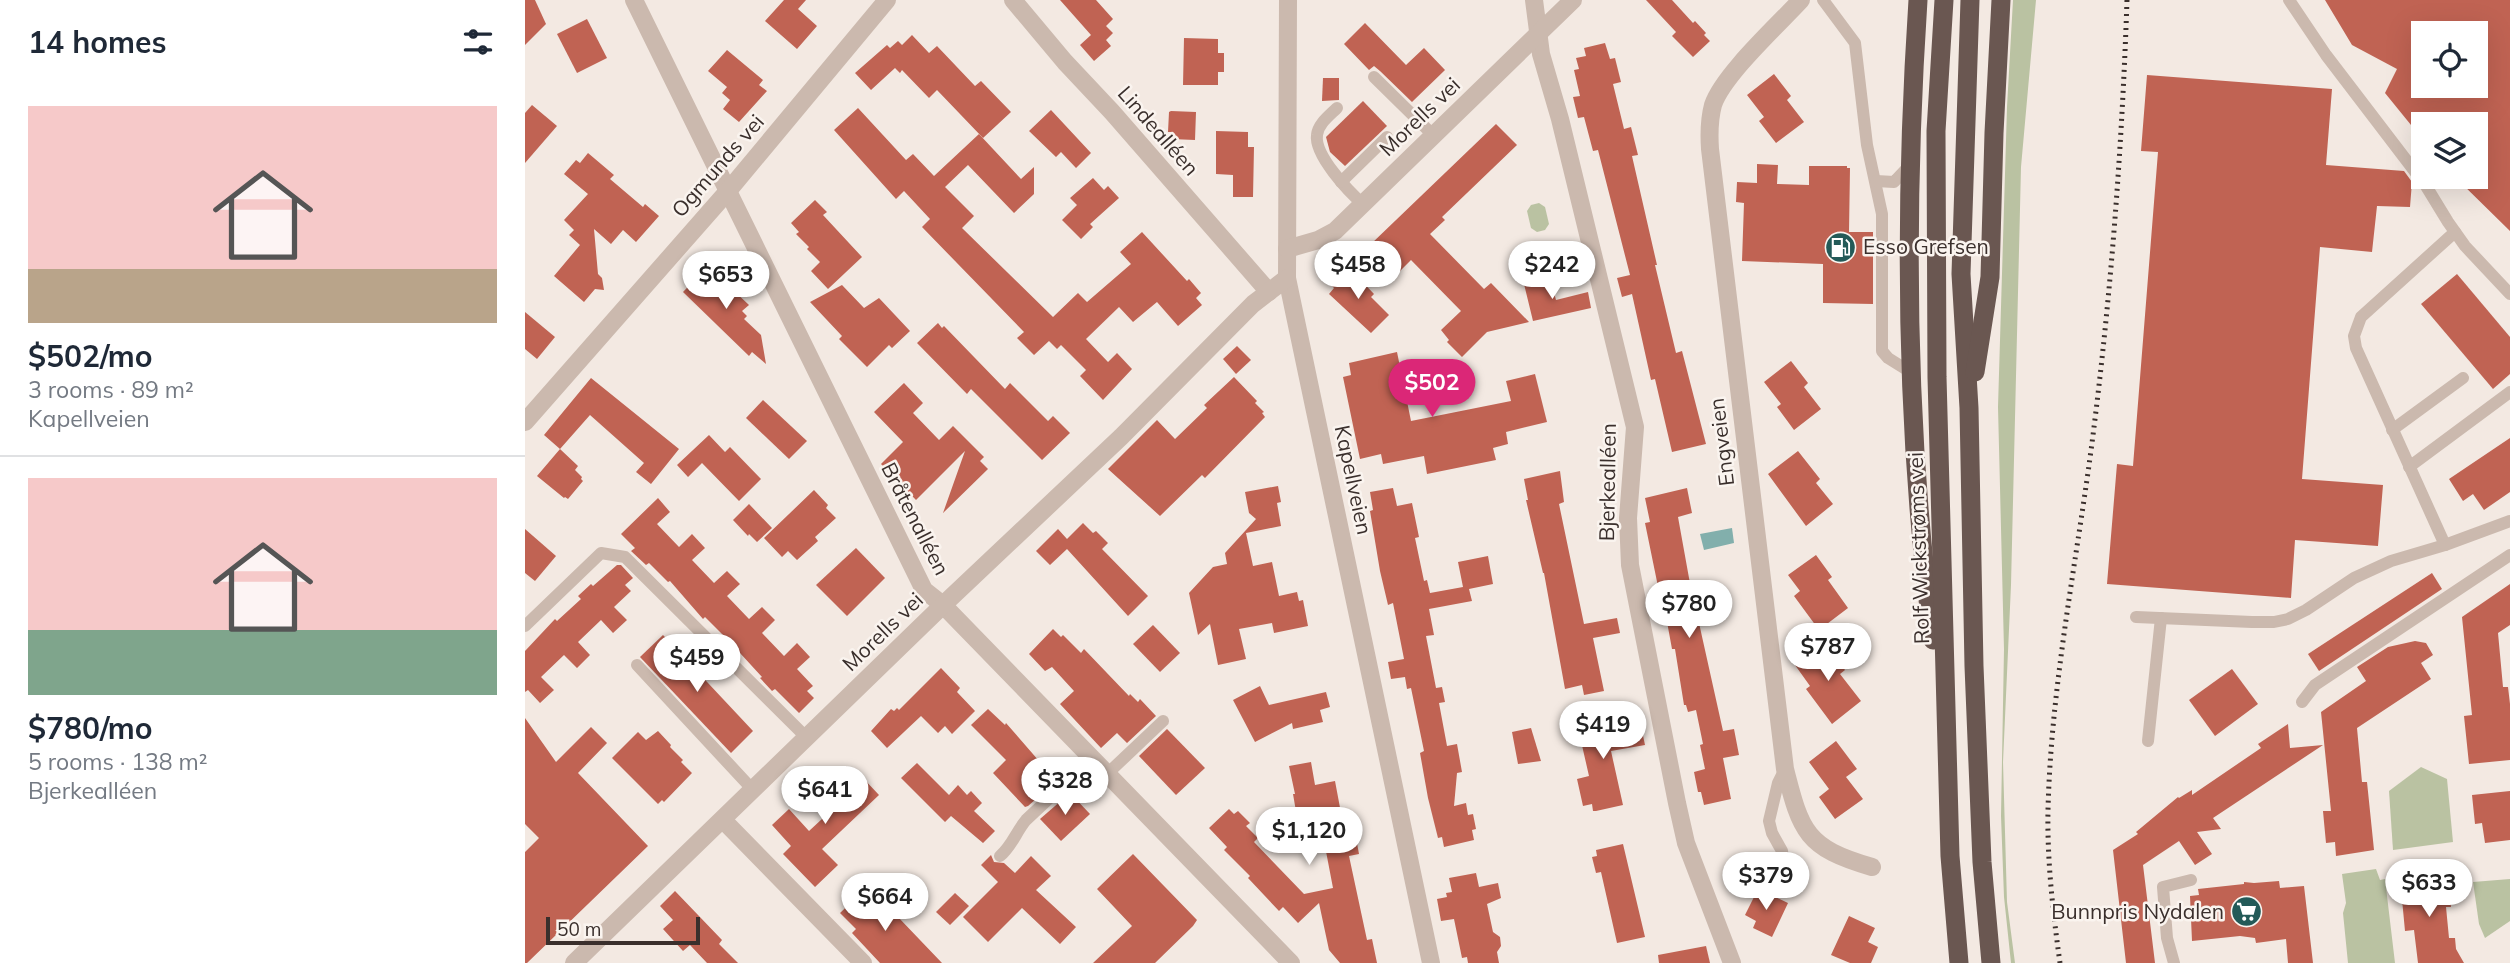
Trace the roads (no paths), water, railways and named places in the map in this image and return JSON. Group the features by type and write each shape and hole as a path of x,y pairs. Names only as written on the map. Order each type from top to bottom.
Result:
{"highway":[{"path":"1918,0 1910,164 1912,373 1924,569 1946,742"},
{"name":"Rolf Wickstrøms vei","path":"1944,0 1936,131 1937,377 1950,856 1959,963"},
{"path":"1970,0 1961,274 1969,408 1974,666 1982,862 1991,963"},
{"path":"1969,408 1990,277 2001,0"}],"street":[{"name":"Bråtenalléen","path":"634,0 924,590 943,605 1291,963"},
{"name":"Ogmunds vei","path":"525,422 728,191 887,0"},
{"name":"Lindealléen","path":"1013,0 1269,292"},
{"name":"Kapellveien","path":"1288,0 1287,278 1431,963"},
{"name":"Bjerkealléen","path":"1534,0 1537,36 1560,119 1635,427 1628,518 1630,565 1677,803 1686,843 1732,963"},
{"name":"Morells vei","path":"1287,249 1327,236 1573,0"},
{"name":"Engveien","path":"1801,0 1723,84 1713,104 1708,128 1785,769 1796,811 1806,830 1820,846 1838,858 1872,867"},
{"name":"Morells vei","path":"574,963 1121,436 1253,304 1287,278"},
{"path":"723,820 863,963"}],"lane":[{"path":"1823,0 1855,43 1867,145 1882,214 1882,351 1912,373"},
{"path":"2289,0 2326,55 2427,186 2455,232 2510,294"},
{"path":"1374,77 1434,136"},
{"path":"1336,108 1320,126 1316,139 1323,157 1341,182 1363,204"},
{"path":"1341,182 1387,137"},
{"path":"1876,181 1894,182 1910,164"},
{"path":"2445,545 2356,348 2354,336 2361,317 2455,232"},
{"path":"2392,430 2463,378"},
{"path":"2409,467 2510,392"},
{"path":"2136,617 2252,622 2288,619 2354,578 2391,561 2510,521"},
{"path":"525,626 601,553 625,557 807,738"},
{"path":"2302,702 2315,685 2510,555"},
{"path":"2148,741 2161,618"},
{"path":"637,665 753,790"},
{"path":"1106,775 1163,721"},
{"path":"1000,856 1009,849 1026,820 1091,759"},
{"path":"1785,769 1776,790 1769,821 1772,833 1783,851 1787,884"},
{"path":"2174,963 2167,938 2163,887 2192,880"}],"water":[{"path":"1732,528 1734,543 1704,550 1700,534"}],"railway":[{"path":"2060,963 2048,848 2050,764 2059,672 2105,332 2119,166 2127,0"}],"place":[{"name":"Esso Grefsen","path":"1840,247"},
{"name":"Bunnpris Nydalen","path":"2247,912"}]}
